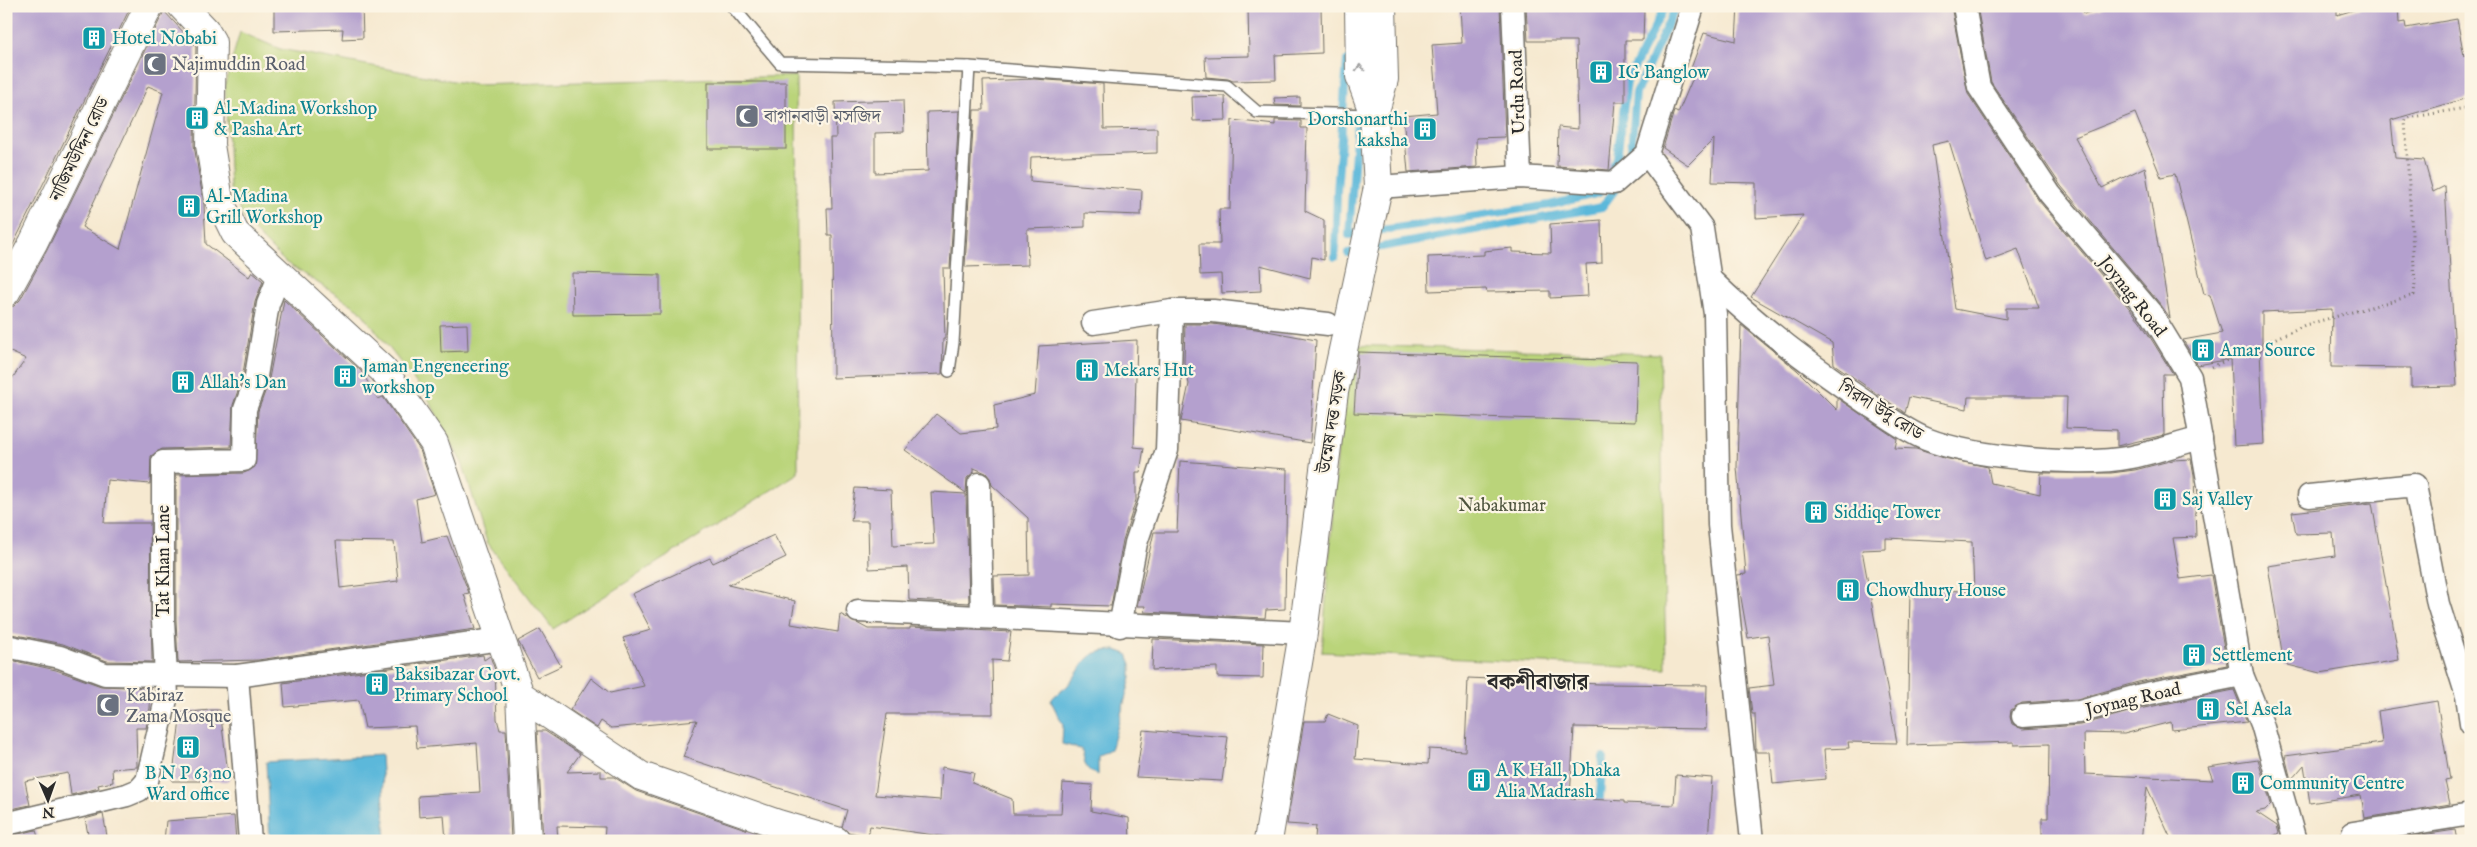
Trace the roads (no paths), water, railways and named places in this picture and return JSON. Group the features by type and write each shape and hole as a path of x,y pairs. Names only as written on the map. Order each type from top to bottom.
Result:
{"street":[{"name":"নাজিমউদ্দিন রোড","path":"6,292 33,243 149,6"},
{"path":"182,6 205,30 212,42 210,145 219,200 235,233 383,370 434,443 520,695 527,841"},
{"name":"উন্মেষ দত্ত সড়ক","path":"1268,841 1303,633 1334,392 1378,187 1374,115 1360,76 1359,6"},
{"path":"1374,115 1384,79 1382,6"},
{"name":"Urdu Road","path":"1513,6 1520,177"},
{"path":"1378,187 1520,177 1614,183 1648,154 1693,6"},
{"name":"Joynag Road","path":"1964,6 1979,87 2050,194 2151,313 2190,377 2242,675 2262,724 2295,841"},
{"path":"1648,154 1702,228 1711,280 1715,314 1719,525 1752,841"},
{"name":"Tat Khan Lane","path":"6,824 127,795 139,790 147,781 167,695 163,620 163,462 244,460 245,410 255,382 268,304 280,274"},
{"name":"গিরদা উর্দু রোড","path":"1711,280 1735,303 1839,384 1893,420 1926,439 1985,454 2098,461 2132,457 2201,438"},
{"path":"1120,626 1136,543 1167,450 1172,311"},
{"path":"1092,322 1172,311 1213,311 1328,324"},
{"path":"979,484 982,616"},
{"path":"2309,496 2415,485 2438,604 2467,696 2471,723"},
{"path":"858,611 982,616 1120,626 1303,633"},
{"path":"6,646 60,658 105,674 236,676 501,640"},
{"name":"Joynag Road","path":"2024,716 2079,712 2141,695 2242,675"},
{"path":"236,676 250,841"},
{"path":"520,695 641,776 777,833 836,841"},
{"path":"2353,833 2471,814"}],"lane":[{"path":"732,6 780,63 969,67 1227,86 1257,112 1374,115"},
{"path":"949,371 953,344 969,67"}],"water":[{"path":"1116,650 1127,654 1131,664 1131,678 1111,750 1098,757 1098,775 1087,768 1081,749 1062,744 1063,725 1051,701 1054,696 1068,685 1090,656 1096,653"},
{"path":"381,755 386,841 270,841 266,762"}],"waterway":[{"path":"1358,110 1349,235 1550,205 1599,193 1617,158 1627,82 1665,6"},
{"path":"1630,163 1636,93 1676,6"},
{"path":"1335,257 1337,191 1347,61"},
{"path":"1348,253 1602,207 1617,187"},
{"path":"1599,810 1603,757"}],"place":[{"name":"Hotel Nobabi","path":"94,38"},
{"name":"Najimuddin Road","path":"155,64"},
{"name":"IG Banglow","path":"1601,72"},
{"name":"বাগানবাড়ী মসজিদ","path":"747,116"},
{"name":"Al-Madina Workshop & Pasha Art","path":"197,118"},
{"name":"Dorshonarthi kaksha","path":"1425,129"},
{"name":"Al-Madina Grill Workshop","path":"189,206"},
{"name":"Amar Source","path":"2203,350"},
{"name":"Mekars Hut","path":"1087,370"},
{"name":"Jaman Engeneering workshop","path":"345,376"},
{"name":"Allah's Dan","path":"183,382"},
{"name":"Saj Valley","path":"2165,499"},
{"name":"Siddiqe Tower","path":"1816,512"},
{"name":"Chowdhury House","path":"1848,590"},
{"name":"Settlement","path":"2194,655"},
{"name":"Baksibazar Govt. Primary School","path":"377,684"},
{"name":"Kabiraz Zama Mosque","path":"108,705"},
{"name":"Sel Asela","path":"2208,709"},
{"name":"B N P 63 no Ward office","path":"188,747"},
{"name":"A K Hall, Dhaka Alia Madrash","path":"1479,780"},
{"name":"Community Centre","path":"2243,783"}],"district":[{"name":"বকশীবাজার","path":"1538,681"}],"park label":[{"name":"Nabakumar","path":"1502,505"}]}
